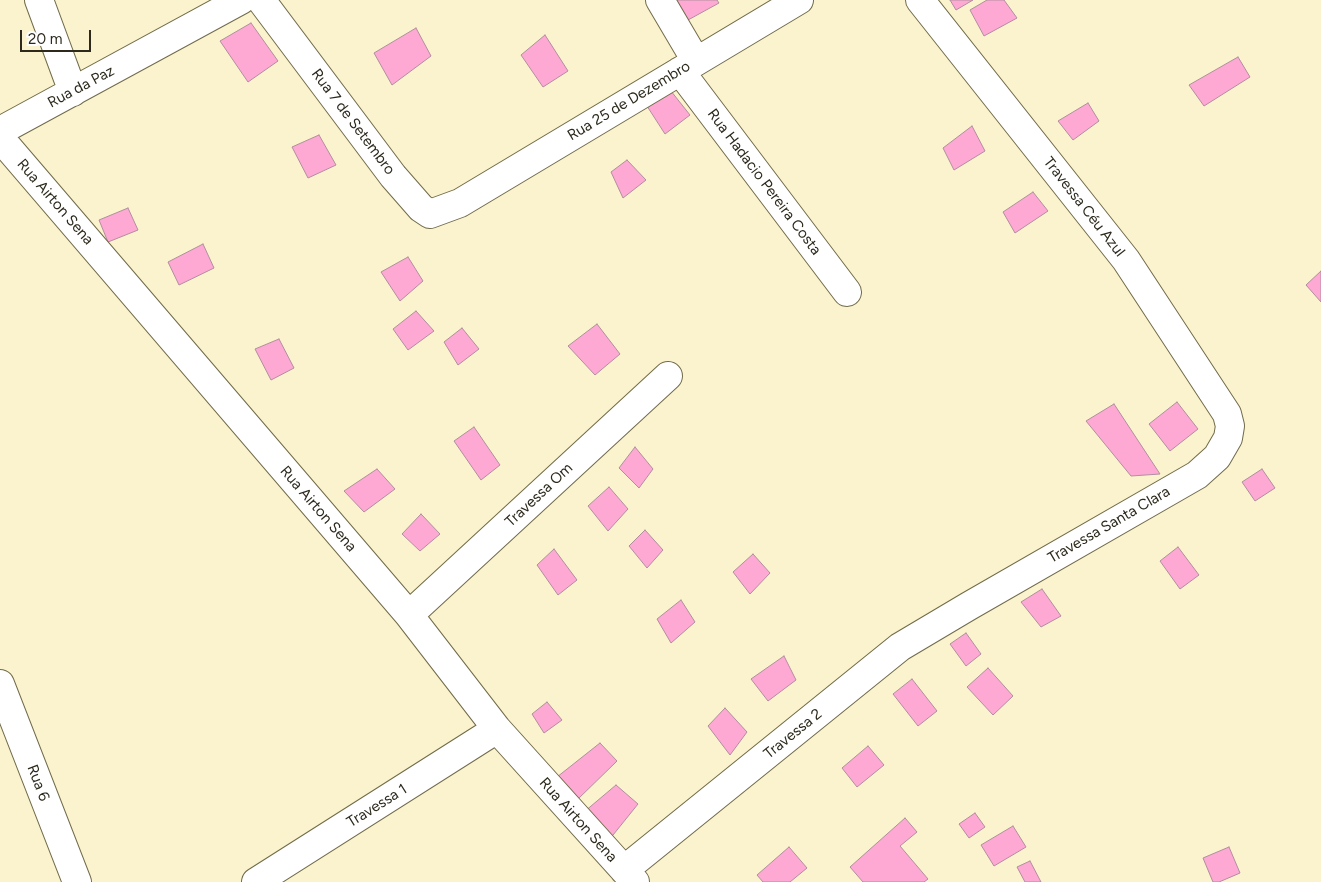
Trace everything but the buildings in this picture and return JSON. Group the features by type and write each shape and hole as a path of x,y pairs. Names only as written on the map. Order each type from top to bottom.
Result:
{"street":[{"path":"39,0 73,92"},
{"name":"Rua da Paz","path":"0,131 241,0"},
{"name":"Rua 7 de Setembro","path":"261,0 393,176 421,208 433,214 460,203"},
{"name":"Rua Hadacio Pereira Costa","path":"660,0 688,66 846,292"},
{"name":"Rua 25 de Dezembro","path":"460,203 799,0"},
{"name":"Travessa Céu Azul","path":"920,0 1126,260 1217,399 1226,414 1230,426"},
{"name":"Rua Airton Sena","path":"0,138 409,615 497,729 630,876"},
{"name":"Travessa Om","path":"409,615 668,376"},
{"name":"Travessa Santa Clara","path":"968,606 1197,475 1217,457 1228,438 1230,426"},
{"name":"Travessa 2","path":"630,876 900,647 968,606"},
{"name":"Rua 6","path":"0,684 77,882"},
{"name":"Travessa 1","path":"256,882 497,729"}]}
